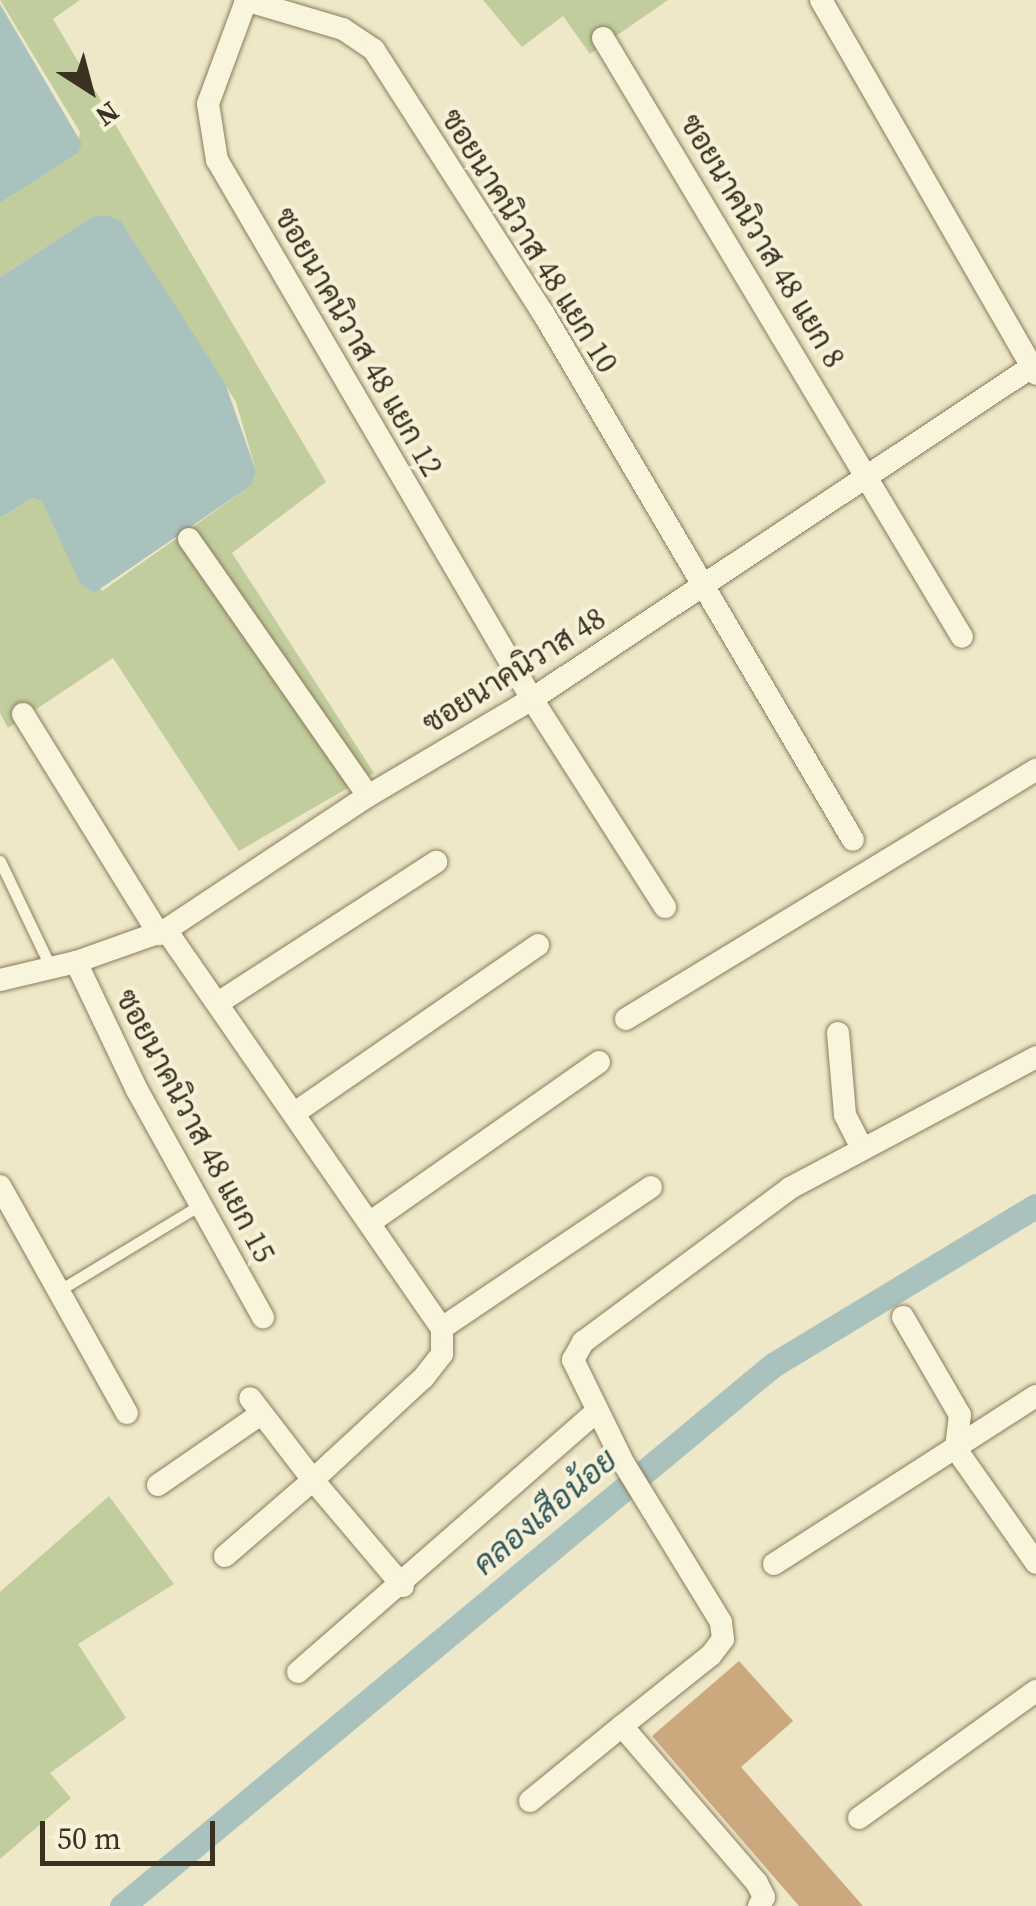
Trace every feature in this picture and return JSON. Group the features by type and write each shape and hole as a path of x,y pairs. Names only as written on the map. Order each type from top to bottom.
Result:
{"street":[{"name":"ซอยนาคนิวาส 48 แยก 10","path":"245,0 343,29 374,50 543,313 700,588 852,840"},
{"name":"ซอยนาคนิวาส 48 แยก 12","path":"245,0 208,104 217,160 532,699 665,907"},
{"path":"821,0 1034,368"},
{"name":"ซอยนาคนิวาส 48 แยก 8","path":"603,38 962,636"},
{"name":"ซอยนาคนิวาส 48","path":"0,980 76,962 163,932 368,796 532,699 1034,368"},
{"path":"190,539 368,796"},
{"path":"23,714 163,932 296,1112 442,1328 442,1354 423,1378 225,1556"},
{"path":"626,1019 1036,770"},
{"path":"218,1004 436,862"},
{"path":"296,1112 538,945"},
{"name":"ซอยนาคนิวาส 48 แยก 15","path":"76,962 262,1317"},
{"path":"838,1033 844,1115 862,1149"},
{"path":"530,1801 724,1639 721,1622 596,1413 573,1360 583,1342 790,1188 1036,1057"},
{"path":"372,1221 599,1062"},
{"path":"0,1186 128,1413"},
{"path":"442,1328 652,1187"},
{"path":"903,1317 960,1415 956,1449 1036,1563"},
{"path":"774,1564 1036,1396"},
{"path":"158,1485 255,1406 402,1586"},
{"path":"298,1672 402,1586 596,1413"},
{"path":"859,1818 1036,1691"},
{"path":"622,1726 757,1883 764,1897 759,1906"}],"lane":[{"path":"0,861 52,968"},
{"path":"58,1291 200,1205"}],"green space":[{"path":"0,0 80,0 53,19 326,482 232,553 374,773 239,851 113,658 8,728 0,713 0,518 32,498 42,501 102,591 252,485 256,471 236,402 121,221 90,218 0,277 0,203 77,154 80,132"},
{"path":"483,0 668,0 590,54 563,16 522,47"},
{"path":"109,1496 174,1584 78,1644 126,1718 50,1773 71,1798 0,1859 0,1592"}],"water":[{"path":"0,4 82,144 77,154 0,203"},
{"path":"106,215 121,221 225,383 256,471 252,485 94,593 80,583 42,501 32,498 0,518 0,277 90,218"}],"building":[{"path":"739,1661 793,1721 741,1767 863,1906 799,1906 652,1736"}],"waterway":[{"name":"คลองเสือน้อย","path":"122,1906 773,1365 1036,1206"}]}
